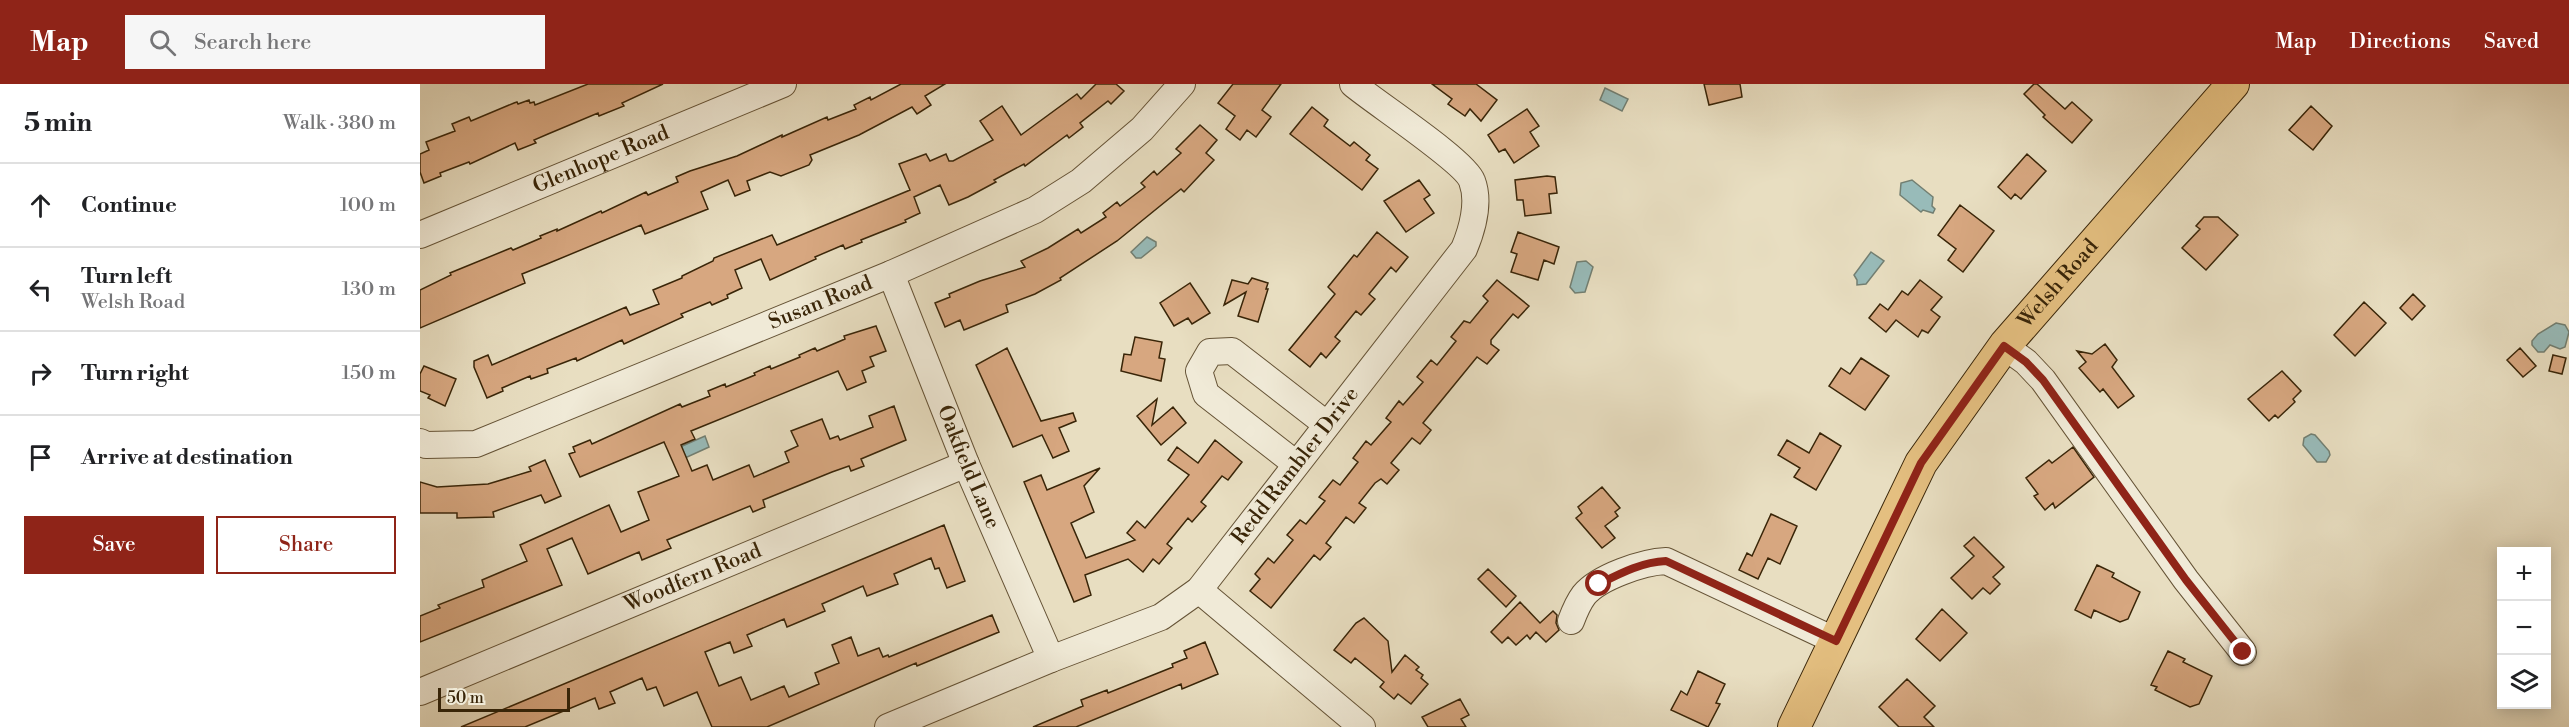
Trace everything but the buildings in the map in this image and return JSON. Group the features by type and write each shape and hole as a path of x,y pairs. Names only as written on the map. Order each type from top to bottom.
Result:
{"main road":[{"name":"Welsh Road","path":"1794,727 1921,463 2004,346 2233,84"}],"street":[{"name":"Glenhope Road","path":"420,235 782,84"},
{"name":"Susan Road","path":"420,442 426,445 476,444 891,274 1035,210 1081,181 1142,129 1182,84"},
{"name":"Redd Rambler Drive","path":"888,727 1051,659 1161,617 1199,590 1464,249 1471,233 1475,208 1472,180 1452,158 1353,84"},
{"name":"Oakfield Lane","path":"891,274 966,464 1051,659"},
{"path":"2004,346 2026,362 2043,380 2186,580 2243,652"},
{"path":"1296,464 1206,394 1199,371 1210,352 1232,351 1326,424"},
{"name":"Woodfern Road","path":"420,692 966,464"},
{"path":"1571,621 1584,594 1599,584 1644,564 1666,561 1836,641"},
{"path":"1199,590 1354,724"}],"water":[{"path":"1605,88 1628,99 1622,111 1600,100"},
{"path":"1912,180 1933,197 1932,206 1935,209 1933,213 1923,210 1921,212 1900,195 1901,183"},
{"path":"1147,237 1156,242 1156,246 1141,258 1136,258 1131,252"},
{"path":"1871,252 1884,261 1866,284 1857,285 1854,275"},
{"path":"1586,261 1593,267 1585,292 1575,293 1570,287 1577,262"},
{"path":"2556,323 2565,325 2569,332 2565,347 2560,349 2550,345 2544,352 2538,352 2532,345 2532,341 2538,334"},
{"path":"2311,434 2315,435 2329,451 2330,455 2326,462 2317,462 2303,445 2304,438"},
{"path":"705,436 709,447 685,458 680,447"}],"route":[{"path":"1599,584 1653,561 1666,561 1836,641 1921,463 2004,346 2026,362 2043,380 2186,580 2243,652"}]}
